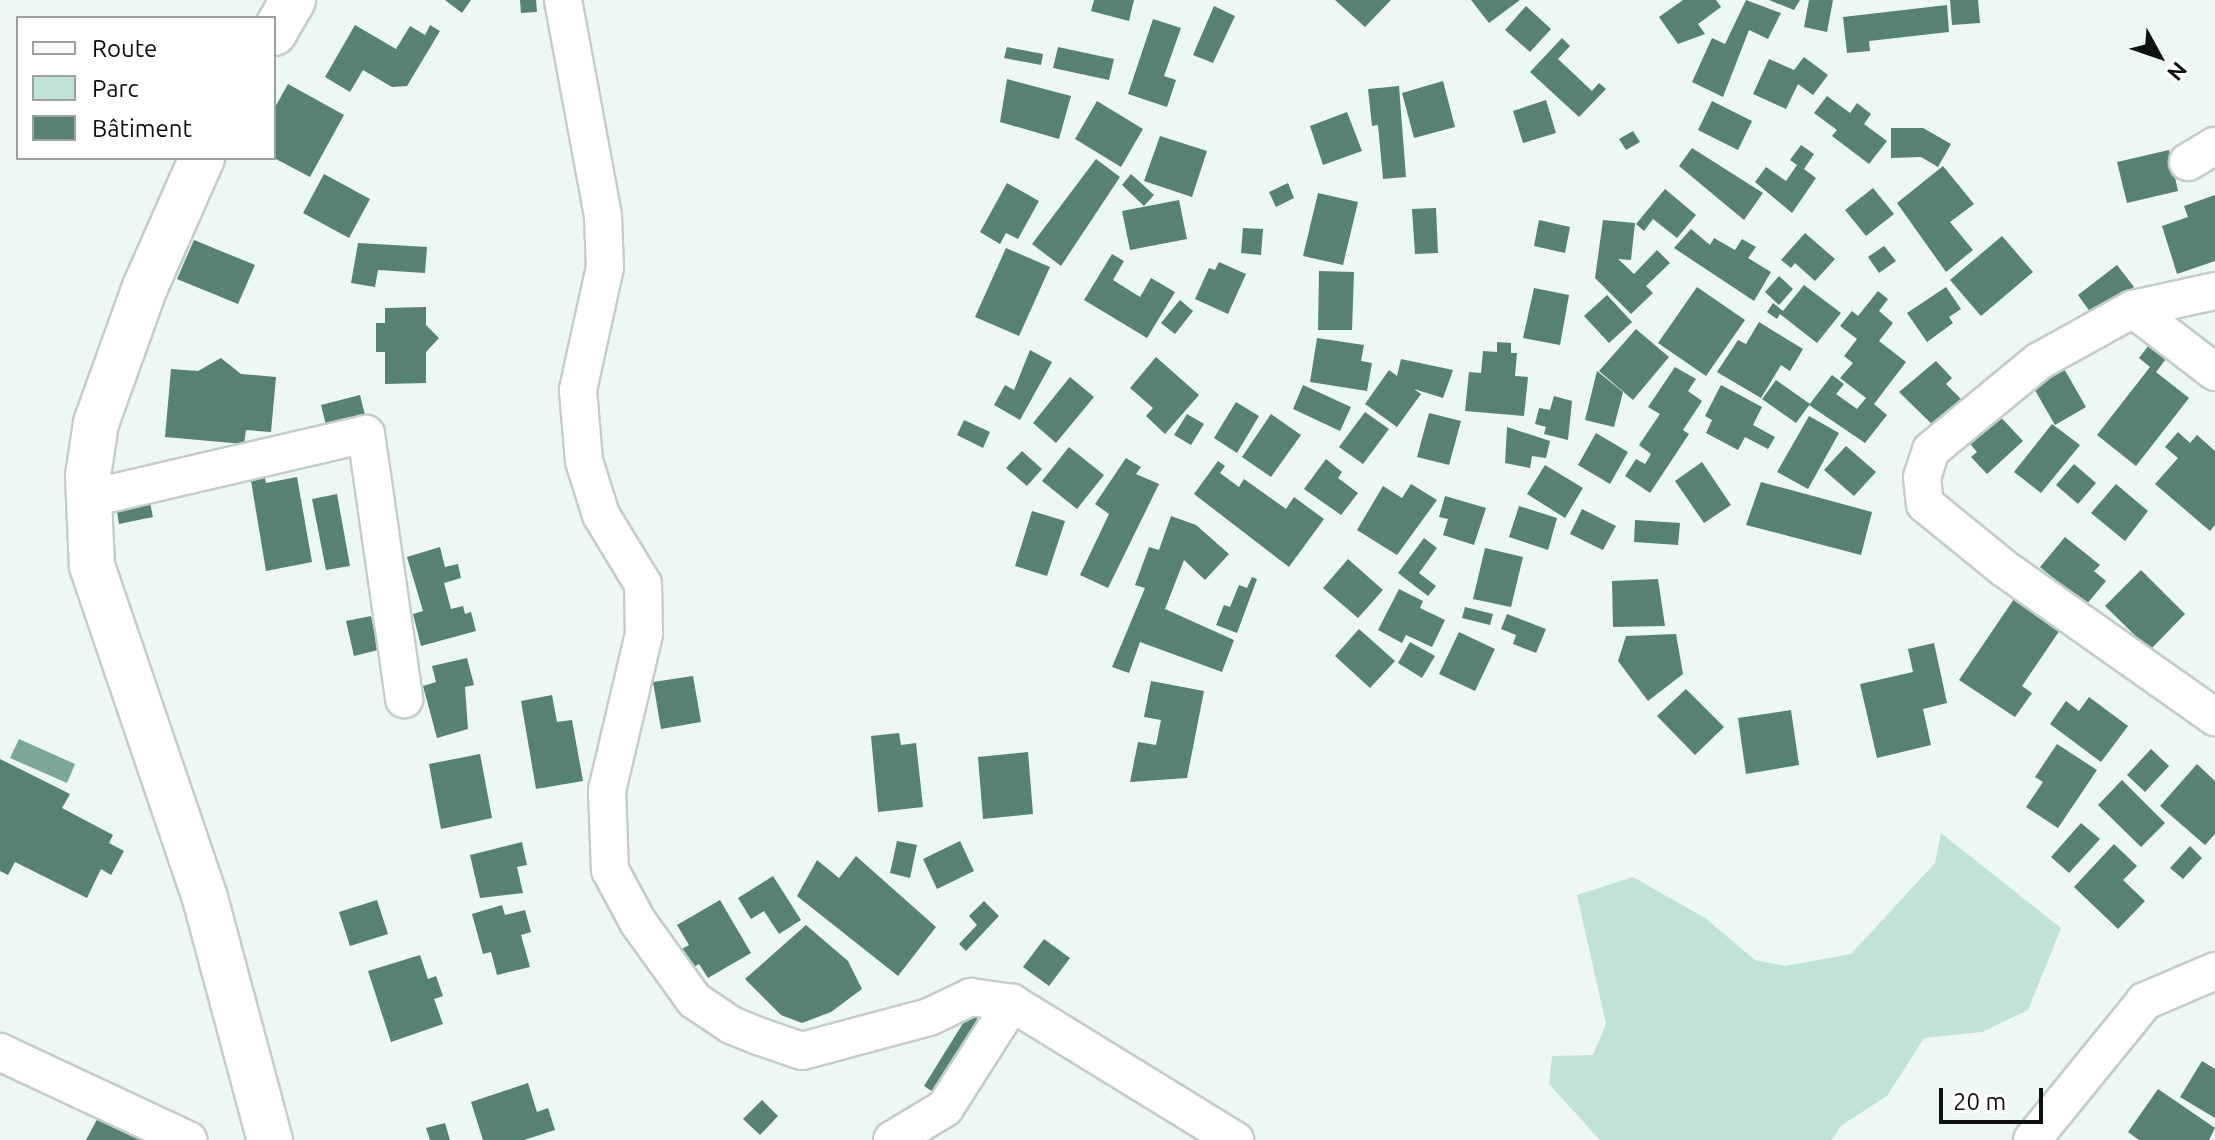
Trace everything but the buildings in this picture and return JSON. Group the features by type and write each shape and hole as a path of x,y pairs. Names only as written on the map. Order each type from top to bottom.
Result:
{"street":[{"path":"276,30 293,0"},
{"path":"563,0 604,228 605,267 578,390 584,461 601,515 643,584 644,634 607,790 610,870 638,922 694,1000 731,1025 788,1047 802,1051 929,1017 971,997 1012,1003 1235,1140"},
{"path":"201,160 145,287 96,423 91,498 92,566 205,898 270,1140"},
{"path":"2215,291 2133,309 2039,361 1931,450 1922,477 1925,504 2005,569 2215,717"},
{"path":"2133,309 2215,372"},
{"path":"91,498 366,434 404,699"},
{"path":"2032,1140 2145,1001 2215,971"},
{"path":"892,1140 945,1108 1012,1003"},
{"path":"0,1052 188,1140"}],"green space":[{"path":"1941,833 2061,928 2028,1010 1982,1032 1924,1038 1887,1096 1842,1125 1831,1140 1600,1140 1549,1084 1552,1056 1593,1055 1606,1024 1577,895 1633,877 1705,918 1755,960 1785,966 1851,954 1935,863"}],"shaded area":[{"path":"19,739 75,764 67,783 10,758"}]}
